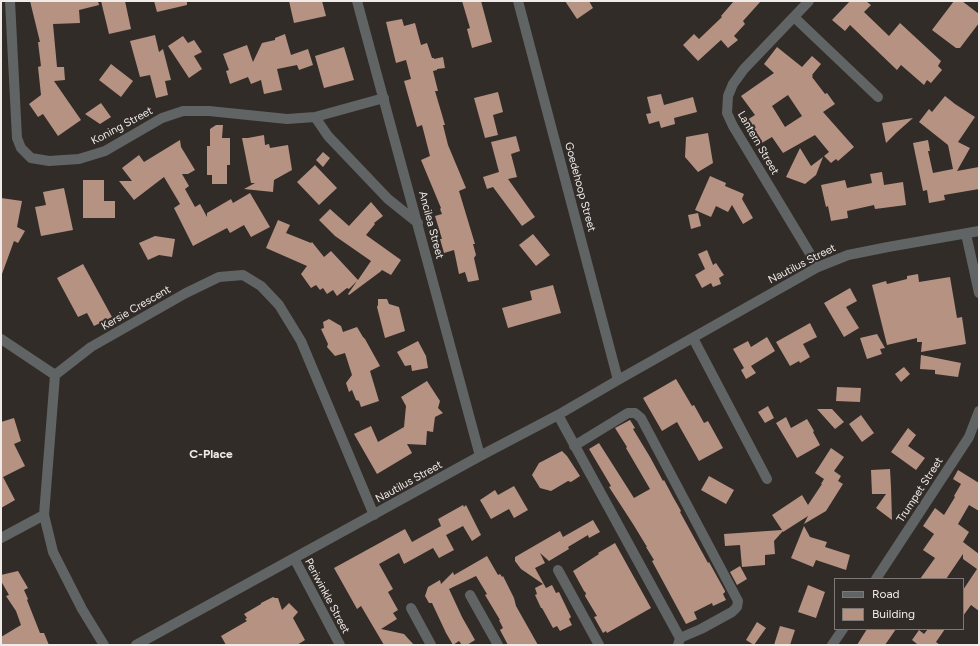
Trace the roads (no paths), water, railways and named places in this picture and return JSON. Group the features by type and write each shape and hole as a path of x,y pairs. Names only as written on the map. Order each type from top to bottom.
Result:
{"street":[{"name":"Koning Street","path":"10,1 17,138 22,148 31,158 49,161 79,159 99,153 162,118 183,111 209,111 287,119 315,117 384,98"},
{"name":"Ancilea Street","path":"357,1 480,456"},
{"name":"Goedehoop Street","path":"518,1 618,380"},
{"name":"Lantern Street","path":"809,1 744,69 733,84 728,96 727,113 732,126 818,267"},
{"path":"794,17 878,97"},
{"path":"315,117 328,136 388,199 418,223"},
{"name":"Nautilus Street","path":"136,645 480,456 558,416 618,380 818,267 848,255 979,231"},
{"path":"966,234 979,293"},
{"name":"Kersie Crescent","path":"55,375 91,348 186,293 219,277 243,276 261,286 279,305 301,341 374,515"},
{"path":"693,338 767,479"},
{"path":"1,339 55,375 44,515 53,552 82,609 104,645"},
{"name":"Trumpet Street","path":"877,578 969,438 979,411"},
{"path":"558,416 574,446 679,642 732,612 737,607 738,601 641,418 635,413 628,413 574,446"},
{"path":"1,538 44,515"},
{"name":"Periwinkle Street","path":"294,558 340,645"},
{"path":"558,570 599,645"},
{"path":"470,596 498,645"},
{"path":"411,608 432,645"},
{"path":"832,645 842,630"}],"district":[{"name":"C-Place","path":"211,454"}]}
